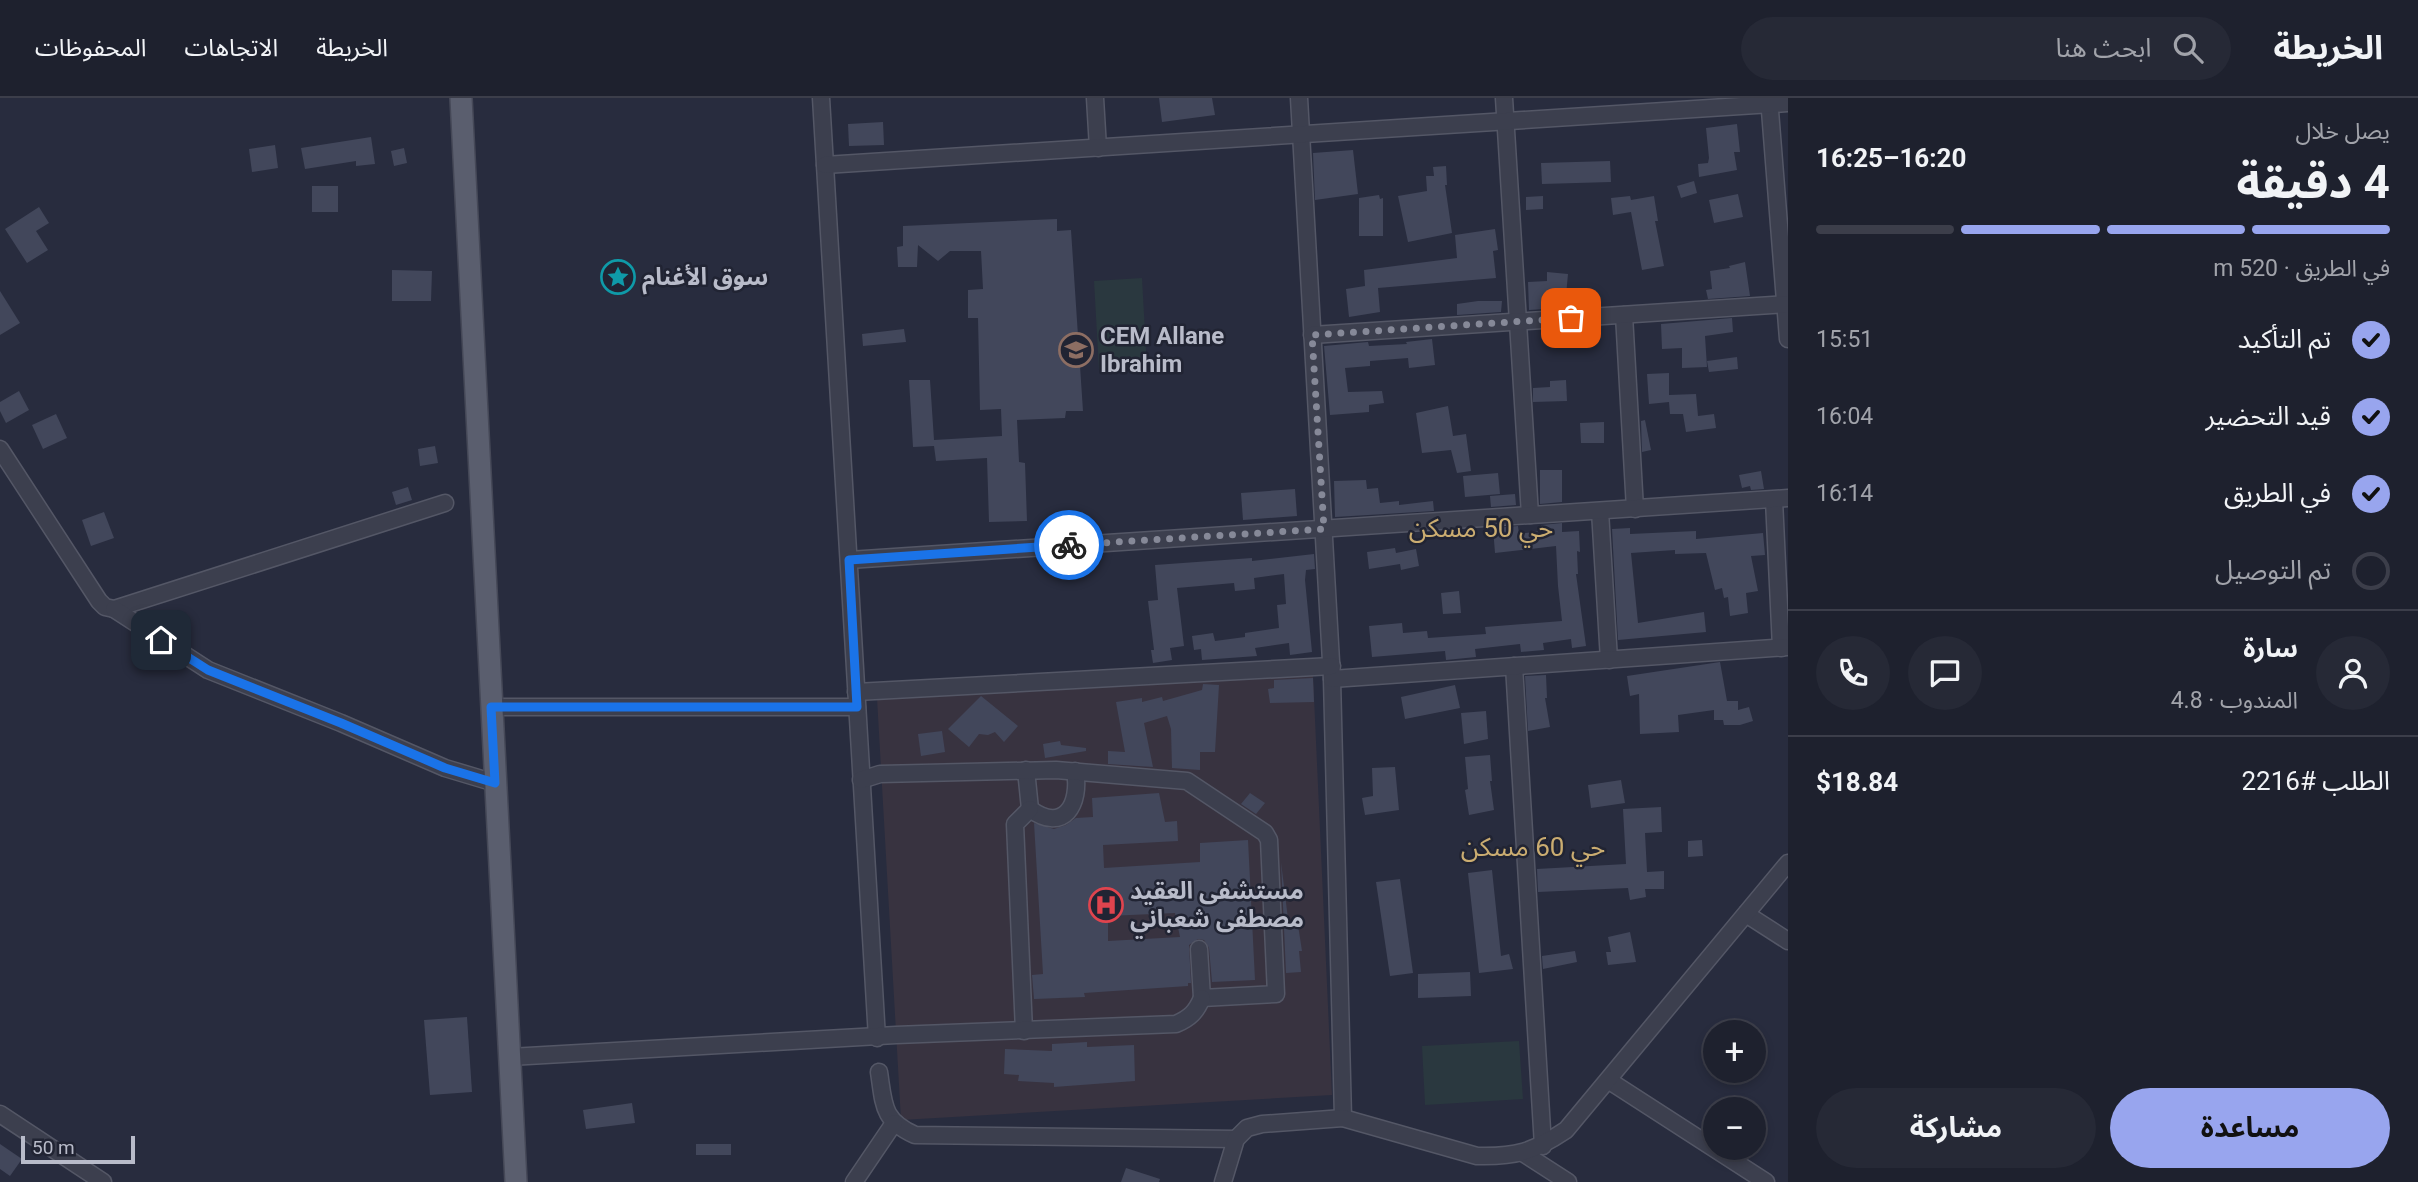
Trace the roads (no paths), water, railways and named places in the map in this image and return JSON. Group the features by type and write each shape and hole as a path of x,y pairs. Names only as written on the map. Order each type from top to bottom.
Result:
{"main road":[{"path":"461,98 516,1182"}],"street":[{"path":"821,98 877,1038"},
{"path":"1095,98 1098,148"},
{"path":"1298,98 1332,672 1343,1118"},
{"path":"1504,98 1530,515"},
{"path":"825,165 1301,136 1769,101 1788,103"},
{"path":"1769,101 1788,339"},
{"path":"1312,335 1787,304"},
{"path":"1624,315 1635,509"},
{"path":"0,449 105,607 114,609 208,670 445,768 495,783"},
{"path":"491,707 857,700 1332,672 1514,666 1785,648 1781,499 849,560"},
{"path":"114,609 445,503"},
{"path":"1600,511 1609,660"},
{"path":"1514,666 1543,1146"},
{"path":"861,780 880,774 1026,770 1075,771 1187,781 1265,833 1269,841 1276,994 1202,998"},
{"path":"1026,770 1030,809 1038,815 1052,818 1066,814 1076,802 1078,787 1075,771"},
{"path":"1024,1031 1014,824 1030,809"},
{"path":"1223,1182 1236,1139 1247,1128 1262,1124 1343,1118 1477,1156 1499,1157 1543,1146 1566,1130 1788,863"},
{"path":"1746,914 1788,941"},
{"path":"510,1057 1176,1024 1187,1020 1196,1011 1202,998 1199,949"},
{"path":"879,1072 886,1108 894,1123 915,1135 1236,1139"},
{"path":"1608,1080 1766,1182"},
{"path":"0,1114 103,1182"},
{"path":"854,1182 894,1123"},
{"path":"1523,1153 1568,1182"}],"place":[{"name":"سوق الأغنام","path":"618,277"},
{"name":"CEM Allane Ibrahim","path":"1076,350"},
{"name":"مستشفى العقيد مصطفى شعباني","path":"1106,905"}],"district":[{"name":"حي 50 مسكن","path":"1481,528"},
{"name":"حي 60 مسكن","path":"1533,847"}]}
